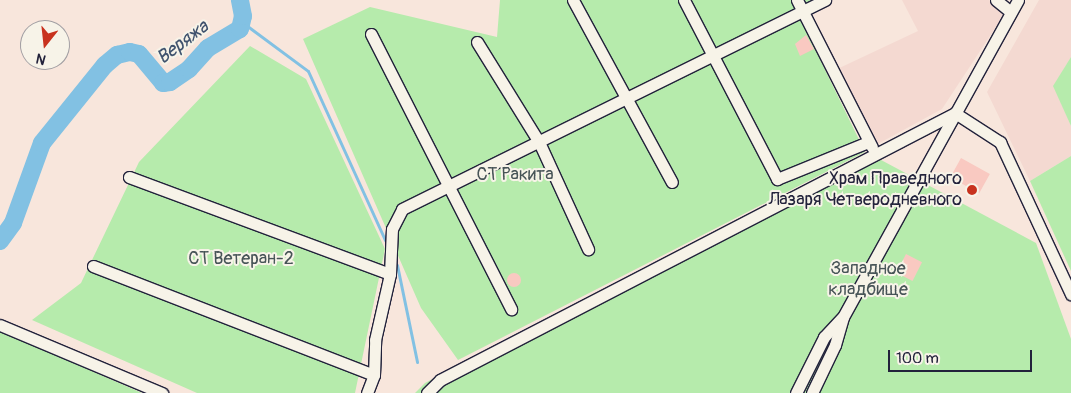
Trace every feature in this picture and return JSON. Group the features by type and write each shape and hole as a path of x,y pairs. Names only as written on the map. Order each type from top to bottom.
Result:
{"street":[{"path":"573,0 672,182"},
{"path":"684,0 777,179 868,142"},
{"path":"797,0 868,142 877,152"},
{"path":"368,393 374,375 375,340 390,274 392,230 402,209 825,0"},
{"path":"996,0 1011,12"},
{"path":"812,393 836,345 843,317 1018,0"},
{"path":"371,34 511,309"},
{"path":"478,42 538,142 588,249"},
{"path":"428,393 440,380 526,338 877,152 955,113"},
{"path":"955,113 1000,142 1071,294"},
{"path":"129,177 390,274"},
{"path":"93,266 374,375"},
{"path":"796,393 824,337 843,317"},
{"path":"0,324 162,393"}],"shaded area":[{"path":"902,0 989,0 1005,13 942,109 874,146 833,71 918,31"},
{"path":"1039,0 1071,0 1071,57 1054,86 1071,126 1071,156 1030,181 987,92"}],"green space":[{"name":"СТ Ракита","path":"500,0 815,0 796,10 865,152 458,360 421,308 303,39 370,7 497,37"},
{"name":"СТ Ветеран-2","path":"250,46 306,79 385,249 355,393 197,393 32,320 81,283 139,162"},
{"path":"1071,57 1071,126 1053,86"},
{"name":"Западное кладбище","path":"868,153 1036,243 1071,339 1071,393 415,393 425,383"},
{"path":"1071,156 1071,271 1030,181"},
{"path":"0,331 142,393 0,393"}],"building":[{"path":"806,35 814,49 800,56 795,44"},
{"path":"961,158 990,174 979,193 950,177"},
{"path":"906,254 922,262 913,281 896,273"},
{"path":"514,273 519,275 521,280 519,285 514,287 509,285 507,280 509,275"}],"waterway":[{"name":"Веряжа","path":"0,241 13,223 42,143 105,65 117,55 130,52 139,54 163,83 170,82 189,69 208,48 240,29 243,16 240,0"},
{"path":"242,22 308,71 385,240"},
{"path":"397,265 417,362"}],"place":[{"name":"Храм Праведного Лазаря Четверодневного","path":"972,190"}]}
